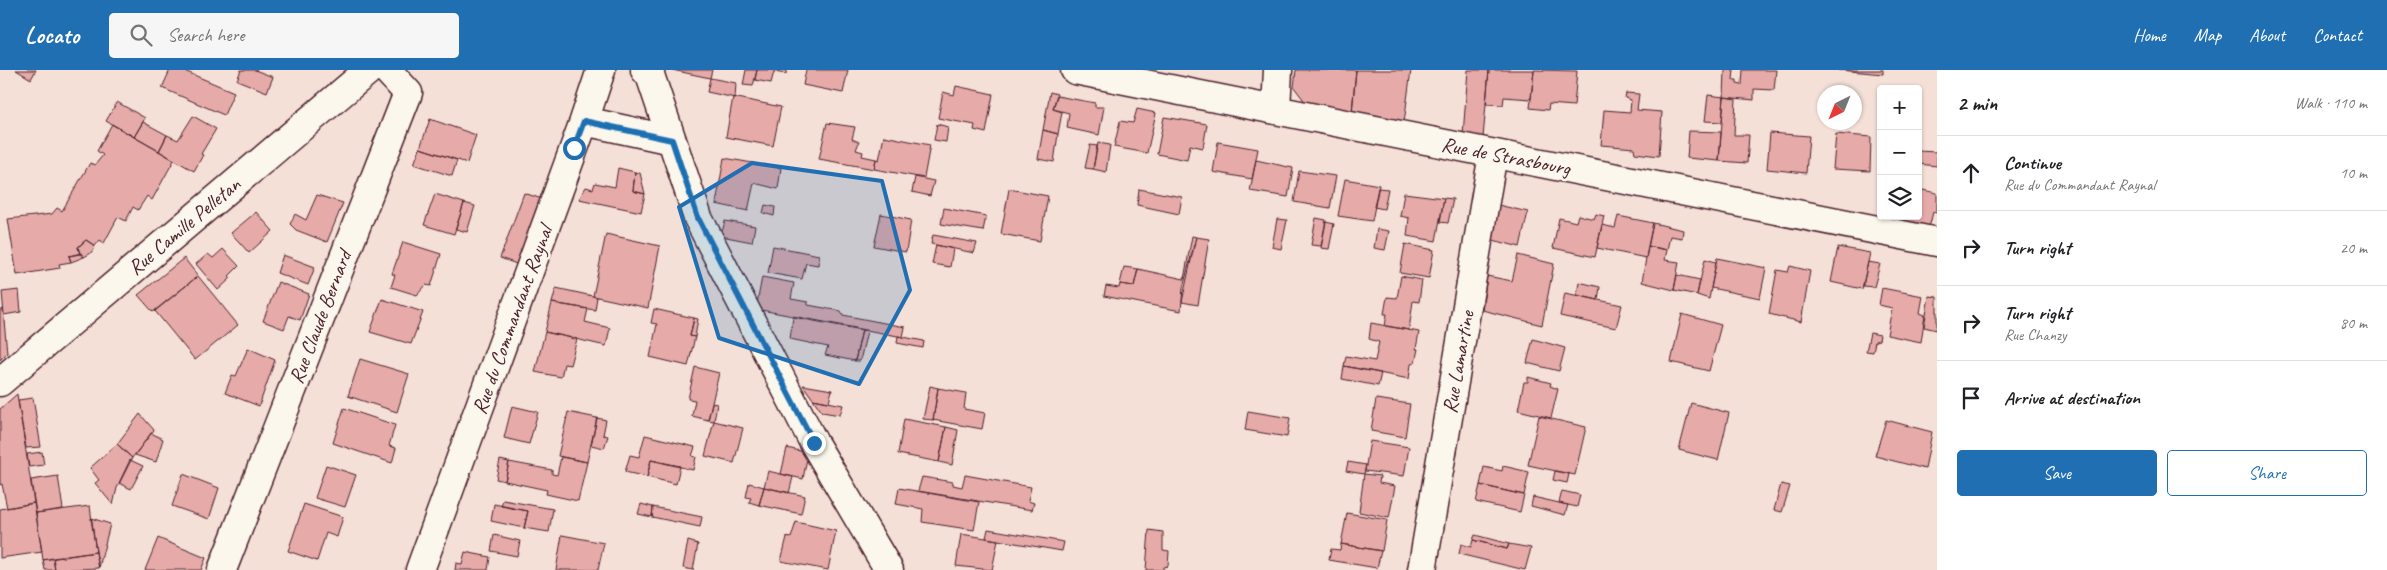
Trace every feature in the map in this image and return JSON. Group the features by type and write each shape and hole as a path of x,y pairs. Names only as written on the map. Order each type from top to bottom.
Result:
{"street":[{"name":"Rue Camille Pelletan","path":"0,382 369,70"},
{"name":"Rue Claude Bernard","path":"222,570 408,93 387,70"},
{"name":"Rue du Commandant Raynal","path":"420,570 601,70"},
{"path":"646,70 650,75 698,218 814,443 889,570"},
{"name":"Rue de Strasbourg","path":"1074,70 1937,242"},
{"path":"1276,109 1278,70"},
{"path":"584,121 672,140"},
{"name":"Rue Lamartine","path":"1422,570 1493,154"}],"highlighted area":[{"path":"752,163 882,181 910,290 859,384 719,338 679,207"}],"building":[{"path":"16,70 36,70 31,79"},
{"path":"170,70 182,70 234,92 224,115 162,88"},
{"path":"241,70 255,70 273,77 267,92 237,80"},
{"path":"672,70 712,70 710,78"},
{"path":"746,70 757,70 753,86 743,85"},
{"path":"757,70 787,70 786,74 774,72 771,83 755,80"},
{"path":"806,70 848,70 843,93 803,85"},
{"path":"1296,70 1356,70 1352,112 1306,103 1294,87"},
{"path":"1356,70 1411,70 1404,123 1352,112"},
{"path":"1468,70 1489,70 1483,138 1463,135"},
{"path":"1489,70 1534,70 1531,99 1504,97 1503,105 1486,104"},
{"path":"1534,70 1577,71 1574,106 1549,104 1548,110 1530,108"},
{"path":"1725,70 1734,70 1733,80 1737,80 1737,84 1742,85 1743,70 1776,70 1774,90 1754,89 1754,100 1724,97"},
{"path":"1839,70 1883,70 1883,74"},
{"path":"710,78 736,83 735,98 707,92"},
{"path":"956,86 993,94 986,133 974,130 975,125 938,118 943,92 954,95"},
{"path":"1050,92 1057,94 1053,109 1062,112 1058,134 1043,130"},
{"path":"1626,93 1639,94 1637,110 1662,112 1659,156 1635,153 1634,148 1601,145 1604,110 1630,112 1631,100 1625,98"},
{"path":"1708,95 1724,97 1722,122 1705,121"},
{"path":"1057,96 1095,103 1095,107 1104,107 1099,135 1067,128 1069,113 1053,109"},
{"path":"733,97 781,107 773,146 726,137"},
{"path":"1724,97 1736,99 1734,135 1749,135 1747,163 1719,161"},
{"path":"117,102 145,118 134,137 106,121"},
{"path":"1137,109 1156,113 1147,153 1114,147 1120,121 1133,123"},
{"path":"193,116 216,129 201,154 203,155 194,171 159,151 167,135 178,140"},
{"path":"1164,117 1207,124 1203,148 1190,145 1187,160 1157,154"},
{"path":"430,119 476,135 467,163 420,148"},
{"path":"143,122 167,135 159,151 134,137"},
{"path":"827,123 855,127 852,139 859,142 856,150 863,152 862,156 876,159 874,169 819,159"},
{"path":"112,124 174,160 152,200 147,196 138,210 133,207 126,221 118,217 104,243 100,240 95,246 86,240 78,247 80,254 69,256 71,262 59,264 60,268 17,275 8,219 52,214 57,208 62,211 90,163 95,165 103,155 97,151"},
{"path":"937,124 948,127 946,142 934,140"},
{"path":"1043,130 1058,134 1054,162 1038,159"},
{"path":"1689,131 1721,132 1719,161 1687,158"},
{"path":"1770,133 1809,136 1806,173 1767,169"},
{"path":"1836,134 1871,137 1870,171 1833,169"},
{"path":"884,136 930,145 924,178 874,169 876,159 879,160"},
{"path":"1218,142 1258,149 1252,179 1213,172"},
{"path":"1098,143 1110,145 1106,172 1093,169"},
{"path":"1090,145 1097,146 1093,169 1085,168"},
{"path":"420,148 457,160 452,176 414,164"},
{"path":"1922,151 1937,152 1937,166 1922,164"},
{"path":"724,158 781,168 778,189 754,183 748,211 716,204"},
{"path":"1256,160 1293,168 1288,197 1250,191"},
{"path":"618,168 635,172 633,191 645,194 641,212 579,199 586,187 593,189 595,183 615,187"},
{"path":"1299,171 1336,176 1330,208 1294,202"},
{"path":"635,172 640,173 645,194 633,191"},
{"path":"915,177 934,181 930,196 912,192"},
{"path":"1345,179 1379,185 1372,221 1338,216"},
{"path":"1378,188 1388,189 1384,209 1374,207"},
{"path":"1009,189 1048,196 1040,241 1001,234"},
{"path":"1139,189 1182,197 1179,214 1137,205"},
{"path":"1922,190 1937,193 1937,213 1933,212 1929,228 1890,220 1922,220"},
{"path":"524,193 542,199 522,266 500,258"},
{"path":"1404,193 1444,198 1436,241 1407,236 1409,218 1400,216"},
{"path":"435,194 464,203 454,234 424,225"},
{"path":"317,195 343,203 327,242 296,230 290,224 295,214 306,220"},
{"path":"1444,198 1453,199 1448,223 1440,222"},
{"path":"464,203 475,206 467,232 456,229"},
{"path":"765,205 775,207 774,216 763,213"},
{"path":"1498,205 1528,212 1520,247 1493,240"},
{"path":"944,208 986,216 983,231 941,224"},
{"path":"256,212 273,231 249,253 231,233"},
{"path":"881,214 911,220 906,252 874,246"},
{"path":"1596,214 1604,216 1595,257 1553,248 1559,218 1576,222 1578,215 1594,219"},
{"path":"1618,216 1653,223 1646,258 1597,248 1602,225 1615,228"},
{"path":"1316,218 1326,220 1321,246 1311,245"},
{"path":"1277,219 1287,220 1281,249 1272,247"},
{"path":"725,221 755,226 752,242 721,236"},
{"path":"1326,222 1334,224 1329,249 1321,248"},
{"path":"1653,223 1683,230 1682,238 1670,236 1667,250 1648,246"},
{"path":"1377,229 1389,231 1385,250 1374,248"},
{"path":"606,234 660,246 648,308 593,296"},
{"path":"933,235 977,243 974,253 931,244"},
{"path":"1192,236 1196,237 1183,288 1181,311 1104,296 1106,286 1119,288 1120,284 1134,286 1138,269 1184,279"},
{"path":"1196,237 1209,239 1198,305 1182,302"},
{"path":"86,240 95,246 91,253 84,257 80,254 78,247"},
{"path":"403,242 441,254 431,286 426,285 417,295 391,287 395,275 392,274"},
{"path":"1405,244 1434,250 1429,278 1400,273"},
{"path":"936,245 953,249 950,267 932,264"},
{"path":"773,246 819,255 818,265 806,263 802,279 768,273"},
{"path":"1648,246 1667,250 1665,260 1679,262 1674,290 1642,282"},
{"path":"1838,247 1870,253 1862,289 1831,282"},
{"path":"223,249 239,266 229,276 231,278 218,290 196,264 208,254 213,258"},
{"path":"81,253 84,257 71,262 69,256"},
{"path":"283,255 315,267 308,285 277,273"},
{"path":"1518,255 1554,264 1542,325 1482,310 1487,276 1512,281"},
{"path":"184,258 198,276 153,312 138,295"},
{"path":"1717,258 1766,268 1760,298 1711,288"},
{"path":"1705,259 1716,262 1709,299 1697,295"},
{"path":"1868,262 1880,264 1874,287 1863,286"},
{"path":"1790,266 1810,271 1801,322 1769,314 1777,270 1788,272"},
{"path":"1124,267 1138,269 1134,286 1120,284"},
{"path":"1677,275 1700,280 1697,295 1674,290"},
{"path":"198,276 238,325 195,360 155,311"},
{"path":"1401,276 1422,280 1419,302 1413,301 1409,330 1385,326 1387,314 1384,314 1387,297 1397,298"},
{"path":"762,277 794,283 791,299 808,302 808,305 841,311 843,315 905,327 903,337 756,309"},
{"path":"278,282 309,294 300,320 289,316 284,329 263,321"},
{"path":"1579,282 1600,287 1598,300 1577,295"},
{"path":"556,288 597,297 595,310 552,303"},
{"path":"1882,288 1923,296 1920,313 1925,315 1921,342 1887,335 1892,308 1879,305"},
{"path":"19,290 21,312 4,315 2,292"},
{"path":"1565,293 1622,305 1616,328 1560,316"},
{"path":"1929,296 1937,297 1937,330 1924,327"},
{"path":"382,299 423,312 411,344 370,332"},
{"path":"552,303 588,309 585,322 610,328 606,346 545,332"},
{"path":"3,309 7,353 0,360 0,311"},
{"path":"654,309 694,318 690,336 695,337 688,366 650,357 657,324 651,323"},
{"path":"1682,314 1721,325 1709,371 1671,362"},
{"path":"793,317 862,330 855,361 825,355 828,347 790,339"},
{"path":"694,318 698,319 695,337 690,336"},
{"path":"1371,323 1419,332 1416,349 1418,349 1415,363 1411,364 1409,379 1344,366 1346,356 1375,361 1379,342 1369,339"},
{"path":"862,330 867,331 860,361 855,361"},
{"path":"545,332 577,339 570,365 564,364 561,377 535,372"},
{"path":"1870,333 1880,335 1879,340 1875,341 1873,352 1866,351"},
{"path":"898,336 924,341 923,348 897,343"},
{"path":"1533,339 1565,348 1559,371 1527,363"},
{"path":"248,348 275,360 259,406 225,393 232,375 236,376"},
{"path":"360,359 409,374 397,412 348,396"},
{"path":"1344,366 1381,373 1378,386 1342,379"},
{"path":"695,367 719,373 708,420 692,416 695,400 688,399"},
{"path":"1528,377 1551,383 1550,386 1558,389 1551,418 1518,410 1524,382 1528,382"},
{"path":"803,385 832,390 829,402 813,399"},
{"path":"930,386 938,388 933,420 923,419"},
{"path":"938,388 966,393 964,409 985,413 982,429 933,420"},
{"path":"17,394 34,503 7,508 2,484 0,485 0,409"},
{"path":"33,398 41,447 26,448 18,400"},
{"path":"813,399 843,405 840,415 822,412"},
{"path":"1376,399 1410,404 1405,437 1371,431"},
{"path":"712,403 717,404 714,421 708,420"},
{"path":"1691,403 1729,413 1718,460 1679,450"},
{"path":"512,406 538,412 529,444 504,438"},
{"path":"344,408 395,425 389,446 396,448 392,463 333,443"},
{"path":"1248,411 1290,418 1287,437 1245,430"},
{"path":"568,412 597,418 587,462 558,456"},
{"path":"140,414 154,430 132,458 117,444"},
{"path":"1539,416 1586,427 1575,475 1528,465"},
{"path":"597,418 606,420 603,435 608,436 604,448 591,445"},
{"path":"904,419 946,427 939,462 898,454"},
{"path":"1886,420 1932,432 1925,469 1875,456"},
{"path":"714,421 743,428 734,463 705,456"},
{"path":"946,427 958,430 952,465 939,462"},
{"path":"151,433 163,439 156,462 135,455"},
{"path":"645,435 695,447 692,456 696,457 693,470 651,460 647,477 625,472 630,455 639,457"},
{"path":"1370,441 1409,447 1404,476 1365,471"},
{"path":"117,444 132,458 117,488 113,505 95,483 99,480 90,468"},
{"path":"787,448 808,453 803,479 781,474"},
{"path":"42,452 44,465 29,467 27,454"},
{"path":"561,457 587,462 578,501 546,494 547,490 505,481 509,462 552,470 552,474 557,475"},
{"path":"130,460 143,466 131,489 119,483"},
{"path":"500,460 509,462 505,481 496,479"},
{"path":"651,460 680,466 676,484 647,477"},
{"path":"1348,462 1366,465 1364,474 1346,471"},
{"path":"326,465 356,475 345,507 315,498"},
{"path":"1503,466 1529,472 1524,495 1480,485 1484,467 1502,471"},
{"path":"768,471 793,477 789,493 764,487"},
{"path":"1555,471 1569,474 1567,483 1553,480"},
{"path":"183,474 219,488 209,519 172,506"},
{"path":"1364,474 1380,476 1379,483 1395,486 1389,518 1359,512"},
{"path":"965,475 1031,487 1028,501 1034,503 1032,510 918,491 922,477 953,482 953,485 962,487"},
{"path":"58,476 63,509 36,513 31,480"},
{"path":"749,483 764,487 759,505 749,502 751,498 746,497"},
{"path":"1781,484 1790,486 1782,512 1774,510"},
{"path":"1480,485 1524,495 1520,512 1476,502"},
{"path":"764,487 805,496 801,514 759,505"},
{"path":"899,488 979,502 974,530 922,522 923,509 896,504"},
{"path":"1562,491 1580,495 1577,507 1559,503"},
{"path":"1533,497 1568,505 1565,515 1531,506"},
{"path":"503,500 553,509 549,532 524,528 528,511 501,506"},
{"path":"34,503 42,552 0,558 0,509"},
{"path":"304,504 343,517 337,537 326,533 317,561 288,551"},
{"path":"494,504 528,511 524,528 491,521"},
{"path":"641,504 653,507 652,517 638,514"},
{"path":"90,506 96,552 43,560 36,513"},
{"path":"653,507 702,517 700,527 652,517"},
{"path":"1347,513 1387,520 1382,551 1341,544"},
{"path":"91,518 110,524 99,568 96,552"},
{"path":"796,522 836,531 828,570 781,561 787,537 791,538"},
{"path":"988,529 1064,542 1062,551 986,538"},
{"path":"1149,530 1163,532 1163,550 1169,551 1168,566 1163,567 1163,570 1146,570"},
{"path":"961,534 998,540 992,570 956,566"},
{"path":"494,535 520,541 517,556 491,551"},
{"path":"562,535 604,543 598,570 556,570"},
{"path":"1475,535 1509,544 1507,549 1473,540"},
{"path":"158,538 206,558 201,570 145,570"},
{"path":"1473,540 1507,549 1509,544 1531,548 1525,570 1459,554 1461,544 1471,547"},
{"path":"688,541 698,544 693,570 683,568"},
{"path":"1341,544 1381,551 1377,568 1329,560 1331,549 1340,550"},
{"path":"96,552 99,568 55,570 53,558"},
{"path":"465,552 490,557 488,570 455,570 456,563 462,564"},
{"path":"53,558 55,570 45,570 43,560"}],"route":[{"path":"574,148 584,121 672,140 698,218 814,443"}]}
